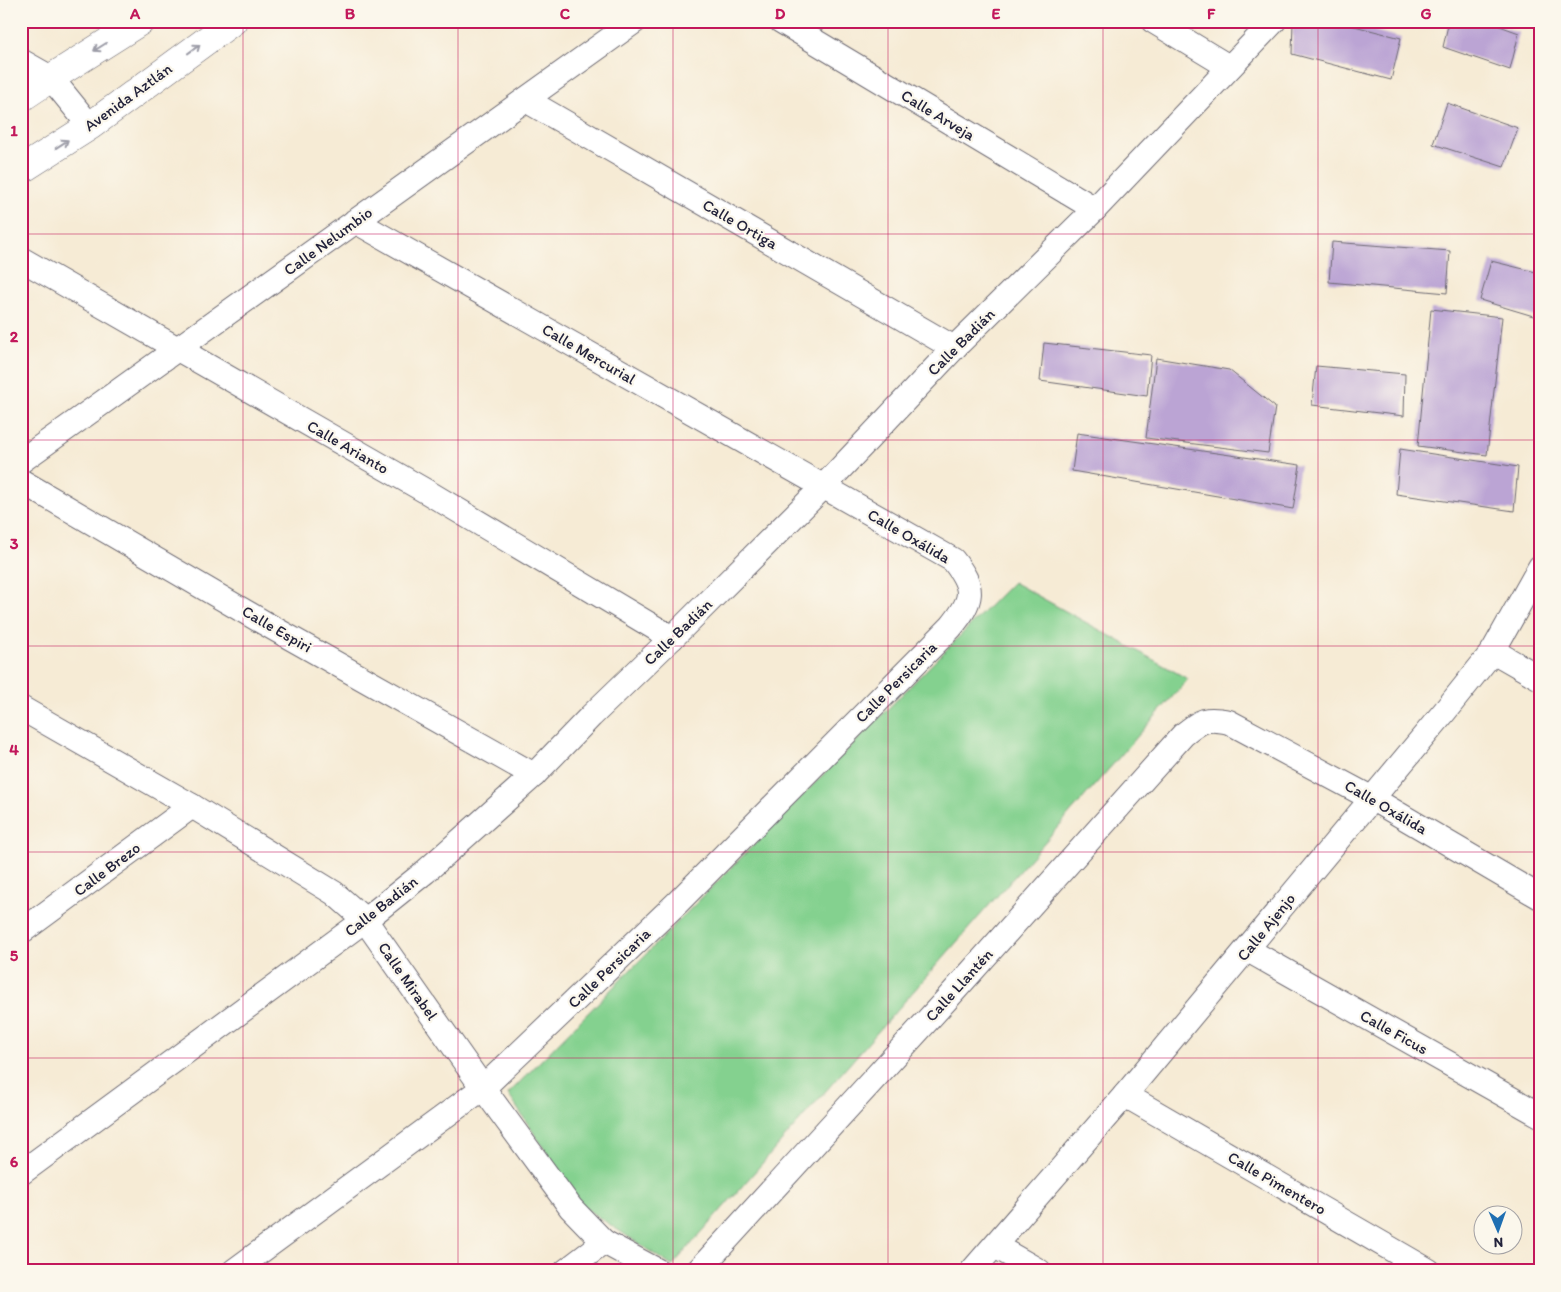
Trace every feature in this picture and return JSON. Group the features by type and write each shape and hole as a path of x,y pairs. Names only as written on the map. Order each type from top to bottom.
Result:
{"main road":[{"path":"21,98 141,21"},
{"name":"Avenida Aztlán","path":"21,170 90,126 233,21"}],"street":[{"name":"Calle Nelumbio","path":"21,461 635,21"},
{"name":"Calle Arveja","path":"781,21 1095,209"},
{"path":"1153,21 1229,67"},
{"name":"Calle Badián","path":"21,1173 365,920 425,872 534,775 591,716 823,487 954,348 1095,209 1274,21"},
{"path":"21,61 50,78 90,126"},
{"name":"Calle Ortiga","path":"526,100 954,348"},
{"name":"Calle Mercurial","path":"355,221 823,487"},
{"name":"Calle Arianto","path":"21,259 420,488 672,638"},
{"name":"Calle Espiri","path":"21,481 273,628 534,775"},
{"name":"Calle Oxálida","path":"823,487 953,560 964,574 970,591 965,609 951,627"},
{"name":"Calle Ajenjo","path":"972,1271 1248,950 1371,798 1445,711 1493,651 1540,567"},
{"name":"Calle Persicaria","path":"234,1271 483,1088 677,903 951,627"},
{"path":"1493,651 1540,678"},
{"name":"Calle Mirabel","path":"21,708 192,806 334,893 365,920 483,1088 571,1208 604,1242 658,1271"},
{"name":"Calle Llantén","path":"698,1271 947,999 1184,735 1198,723 1212,719 1229,722"},
{"name":"Calle Oxálida","path":"1229,722 1371,798 1540,897"},
{"name":"Calle Brezo","path":"21,932 192,806"},
{"name":"Calle Ficus","path":"1248,950 1540,1115"},
{"name":"Calle Pimentero","path":"1125,1095 1429,1271"},
{"path":"566,1271 604,1242"},
{"path":"995,1246 1039,1271"}],"green space":[{"path":"1013,582 1188,679 672,1266 582,1206 508,1094"}],"building":[{"path":"1293,21 1335,21 1401,38 1391,80 1292,54"},
{"path":"1449,21 1486,21 1519,33 1510,70 1443,47"},
{"path":"1447,103 1518,128 1504,167 1433,144"},
{"path":"1332,242 1450,251 1447,293 1329,282"},
{"path":"1491,261 1540,273 1540,318 1480,300"},
{"path":"1431,309 1502,317 1487,455 1418,446"},
{"path":"1044,343 1151,355 1147,396 1040,381"},
{"path":"1156,358 1229,370 1275,407 1268,453 1146,438"},
{"path":"1316,366 1405,374 1404,416 1312,405"},
{"path":"1077,433 1300,465 1293,509 1072,471"},
{"path":"1400,449 1518,467 1514,511 1396,494"}]}
